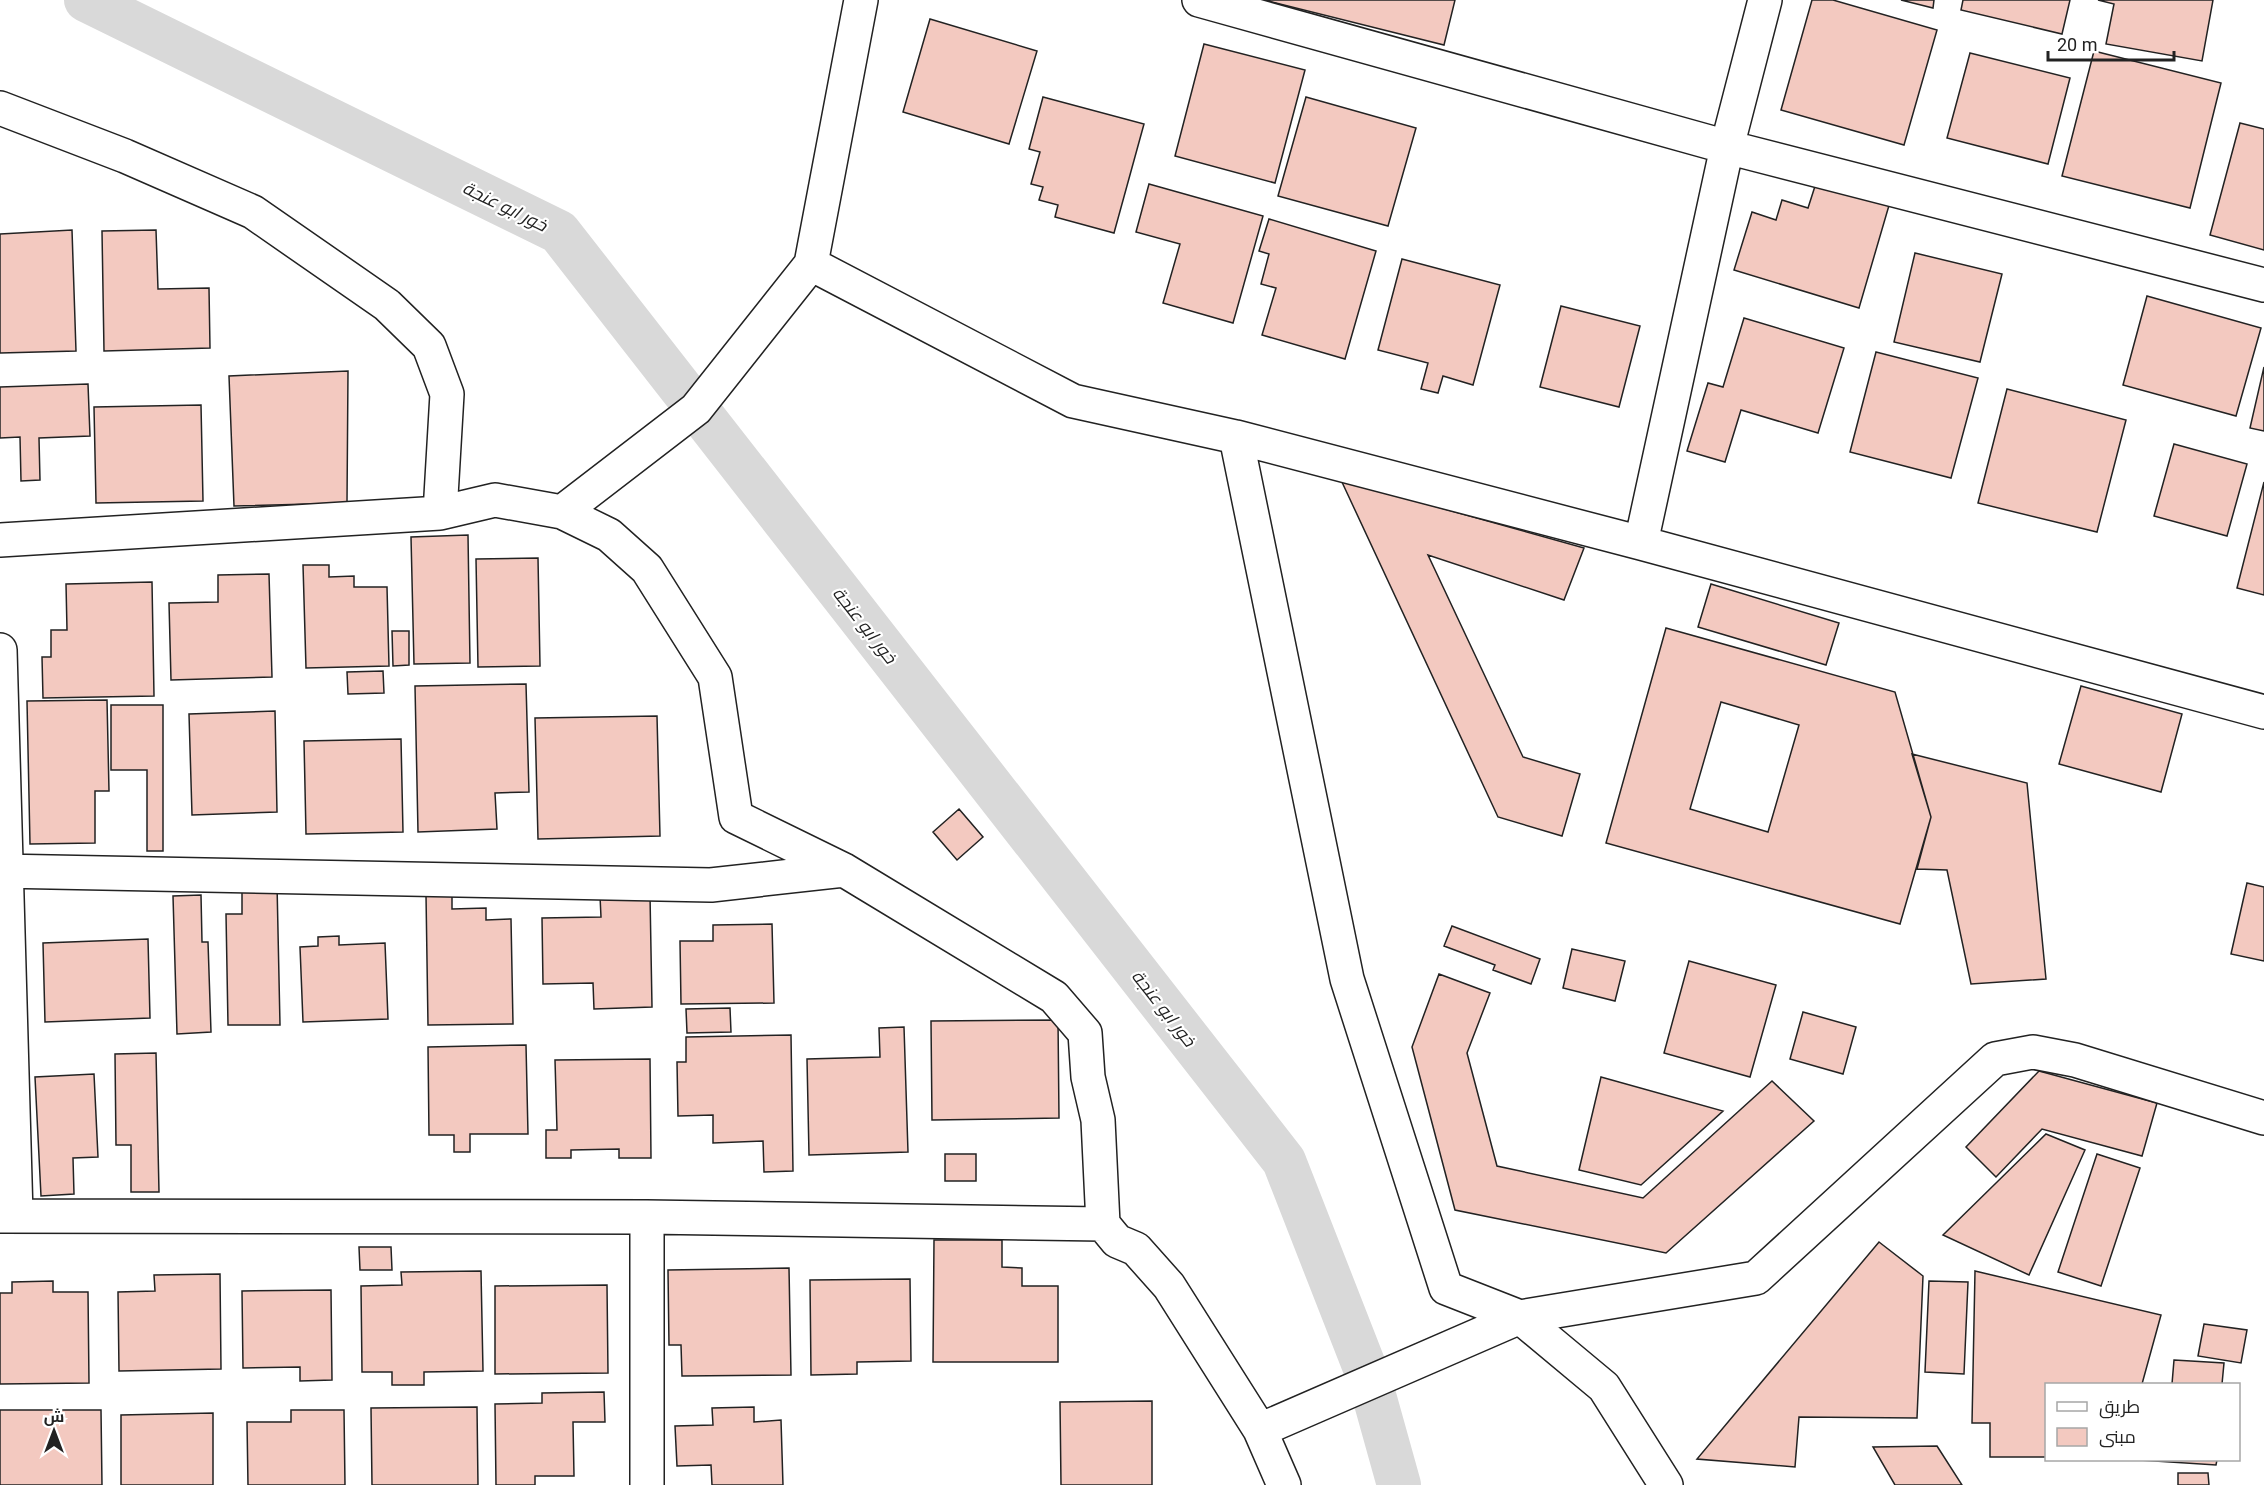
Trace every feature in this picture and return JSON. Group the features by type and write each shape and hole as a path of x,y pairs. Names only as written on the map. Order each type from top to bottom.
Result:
{"street":[{"path":"1199,0 1727,147 2264,285"},
{"path":"1641,543 1727,147 1766,0"},
{"path":"562,512 696,409 812,264 856,1"},
{"path":"0,108 125,156 253,212 387,305 429,346 447,394 440,513"},
{"path":"812,264 1073,400 1236,437 1641,543 2264,712"},
{"path":"1236,437 1347,979 1446,1288 1520,1317 1604,1387 1666,1485"},
{"path":"0,540 440,513 495,501 562,512 609,535 647,568 715,677 736,817 844,870 1054,997 1085,1033 1088,1077 1098,1120 1103,1224 1117,1241 1136,1249 1169,1286 1260,1430 1284,1485"},
{"path":"0,651 8,1216 647,1218 1103,1224"},
{"path":"3,871 711,885 844,870"},
{"path":"1260,1430 1520,1317 1756,1278 1995,1059 2034,1052 2074,1060 2264,1118"},
{"path":"647,1218 647,1485"}],"building":[{"path":"1264,0 1455,0 1444,45"},
{"path":"1812,0 1833,0 1937,30 1904,145 1781,110"},
{"path":"1901,0 1934,0 1933,8"},
{"path":"1963,0 2070,0 2062,34 1961,10"},
{"path":"2098,0 2213,0 2202,61 2106,44 2114,4"},
{"path":"930,19 1037,51 1009,144 903,112"},
{"path":"1204,44 1305,70 1275,183 1175,156"},
{"path":"2094,51 2221,83 2190,208 2062,176"},
{"path":"1970,53 2070,78 2048,164 1947,138"},
{"path":"1043,97 1144,124 1114,233 1055,217 1058,205 1039,200 1043,187 1031,184 1040,152 1029,149"},
{"path":"1306,97 1416,128 1388,226 1278,196"},
{"path":"2240,123 2264,129 2264,250 2210,235"},
{"path":"1817,180 1890,202 1859,308 1734,270 1752,212 1776,220 1782,200 1808,208"},
{"path":"1149,184 1263,216 1233,323 1163,303 1180,244 1136,232"},
{"path":"1269,219 1376,251 1345,359 1262,335 1276,288 1261,284 1269,254 1259,251"},
{"path":"72,230 76,351 0,353 0,234"},
{"path":"156,230 158,289 209,288 210,348 104,351 102,231"},
{"path":"1915,253 2002,274 1980,362 1894,342"},
{"path":"1402,259 1500,285 1473,385 1443,376 1438,393 1421,389 1428,363 1378,350"},
{"path":"2147,296 2261,328 2236,416 2123,385"},
{"path":"1561,306 1640,326 1619,407 1540,387"},
{"path":"1744,318 1844,348 1818,433 1741,410 1725,462 1687,451 1708,383 1723,387"},
{"path":"1876,352 1978,378 1951,478 1850,452"},
{"path":"2264,367 2264,431 2250,428"},
{"path":"348,371 347,503 234,506 229,376"},
{"path":"88,384 90,436 39,438 40,480 21,481 20,437 0,438 0,387"},
{"path":"2007,389 2126,420 2097,532 1978,503"},
{"path":"201,405 203,501 96,503 94,407"},
{"path":"2174,444 2247,464 2227,536 2154,516"},
{"path":"1341,480 1584,548 1564,600 1428,555 1523,757 1580,774 1562,836 1498,817"},
{"path":"2264,482 2264,595 2237,588"},
{"path":"468,535 470,663 414,664 411,537"},
{"path":"538,558 540,666 478,667 476,559"},
{"path":"303,565 329,565 329,577 354,576 354,587 387,587 389,666 306,668"},
{"path":"269,574 272,677 171,680 169,603 218,602 218,575"},
{"path":"152,582 154,696 43,698 42,657 51,657 51,630 67,630 66,584"},
{"path":"1711,584 1839,623 1826,665 1698,627"},
{"path":"1666,628 1895,692 1931,817 1900,924 1606,843","holes":["1721,702 1799,725 1768,832 1690,809"]},
{"path":"392,631 409,631 409,665 393,666"},
{"path":"383,671 384,693 348,694 347,672"},
{"path":"526,684 529,792 495,793 497,829 418,832 415,686"},
{"path":"2081,686 2182,714 2161,792 2059,764"},
{"path":"107,700 109,791 95,791 95,843 30,844 27,701"},
{"path":"111,705 163,705 163,851 147,851 147,770 111,770"},
{"path":"275,711 277,812 192,815 189,714"},
{"path":"657,716 660,836 538,839 535,718"},
{"path":"401,739 403,832 306,834 304,741"},
{"path":"1912,754 2027,783 2046,979 1971,984 1947,870 1917,869 1931,817"},
{"path":"959,809 983,837 957,860 933,832"},
{"path":"2247,883 2264,887 2264,961 2231,954"},
{"path":"277,884 280,1025 228,1025 226,914 242,914 242,885"},
{"path":"201,895 202,942 208,942 211,1032 177,1034 173,896"},
{"path":"426,895 452,895 452,909 486,908 486,920 511,919 513,1024 428,1025"},
{"path":"650,895 652,1007 594,1009 593,983 543,984 542,918 601,917 600,896"},
{"path":"772,924 774,1003 681,1004 680,941 713,941 713,925"},
{"path":"1452,926 1540,959 1531,984 1493,970 1495,965 1444,946"},
{"path":"339,936 339,945 385,943 388,1019 303,1022 300,947 318,946 318,937"},
{"path":"148,939 150,1018 45,1022 43,943"},
{"path":"1572,949 1625,961 1615,1001 1563,988"},
{"path":"1689,961 1776,985 1750,1077 1664,1053"},
{"path":"1439,974 1490,993 1467,1053 1497,1166 1643,1198 1772,1081 1814,1121 1666,1253 1455,1210 1412,1047"},
{"path":"730,1008 731,1032 687,1033 686,1009"},
{"path":"1803,1012 1856,1027 1843,1074 1790,1059"},
{"path":"1058,1020 1059,1118 932,1120 931,1021"},
{"path":"904,1027 908,1152 809,1155 807,1059 880,1057 879,1028"},
{"path":"791,1035 793,1171 764,1172 763,1141 713,1143 713,1115 678,1116 677,1062 686,1062 686,1037"},
{"path":"526,1045 528,1134 470,1134 470,1152 454,1152 454,1135 429,1135 428,1047"},
{"path":"156,1053 159,1192 131,1192 131,1145 116,1145 115,1054"},
{"path":"650,1059 651,1158 619,1158 619,1149 571,1150 571,1158 546,1158 546,1130 557,1130 555,1060"},
{"path":"2039,1071 2157,1103 2142,1156 2042,1129 1996,1177 1966,1147"},
{"path":"94,1074 98,1157 73,1158 74,1194 41,1196 35,1077"},
{"path":"1601,1077 1723,1111 1641,1185 1579,1170"},
{"path":"2046,1134 2085,1150 2029,1275 1943,1235"},
{"path":"945,1154 976,1154 976,1181 945,1181"},
{"path":"2097,1154 2140,1168 2101,1286 2058,1272"},
{"path":"934,1240 1002,1240 1002,1267 1022,1268 1022,1286 1058,1286 1058,1362 933,1362"},
{"path":"1879,1242 1923,1276 1917,1418 1799,1417 1795,1467 1697,1459"},
{"path":"359,1247 391,1247 392,1270 360,1270"},
{"path":"789,1268 791,1375 682,1376 681,1345 669,1345 668,1270"},
{"path":"481,1271 483,1371 424,1372 424,1385 392,1385 392,1372 362,1372 361,1286 402,1285 401,1272"},
{"path":"1975,1271 2161,1315 2142,1383 2045,1383 2045,1457 1990,1457 1990,1423 1972,1423"},
{"path":"220,1274 221,1369 119,1371 118,1292 155,1291 154,1275"},
{"path":"910,1279 911,1361 857,1362 857,1374 811,1375 810,1280"},
{"path":"53,1281 53,1292 88,1292 89,1383 0,1384 0,1293 12,1293 12,1282"},
{"path":"1929,1281 1968,1282 1964,1374 1925,1372"},
{"path":"607,1285 608,1373 495,1374 495,1286"},
{"path":"331,1290 332,1380 300,1381 300,1367 243,1368 242,1291"},
{"path":"2204,1324 2247,1330 2241,1363 2198,1356"},
{"path":"2174,1360 2224,1363 2222,1383 2172,1383"},
{"path":"604,1392 605,1422 573,1422 574,1476 535,1476 535,1485 496,1485 495,1404 542,1403 542,1393"},
{"path":"1152,1401 1152,1485 1061,1485 1060,1402"},
{"path":"477,1407 478,1485 372,1485 371,1408"},
{"path":"754,1407 754,1422 781,1420 783,1485 712,1485 711,1465 677,1466 675,1426 713,1425 712,1408"},
{"path":"0,1410 101,1410 102,1485 0,1485"},
{"path":"291,1410 344,1410 345,1485 248,1485 247,1422 291,1422"},
{"path":"213,1413 213,1485 121,1485 121,1415"},
{"path":"1937,1446 1962,1485 1895,1485 1873,1447"},
{"path":"2154,1461 2217,1461 2216,1465"},
{"path":"2178,1473 2208,1473 2209,1485 2178,1485"}],"waterway":[{"name":"خور ابو عنجة","path":"86,0 559,232 1284,1161 1370,1381 1399,1485"}]}
